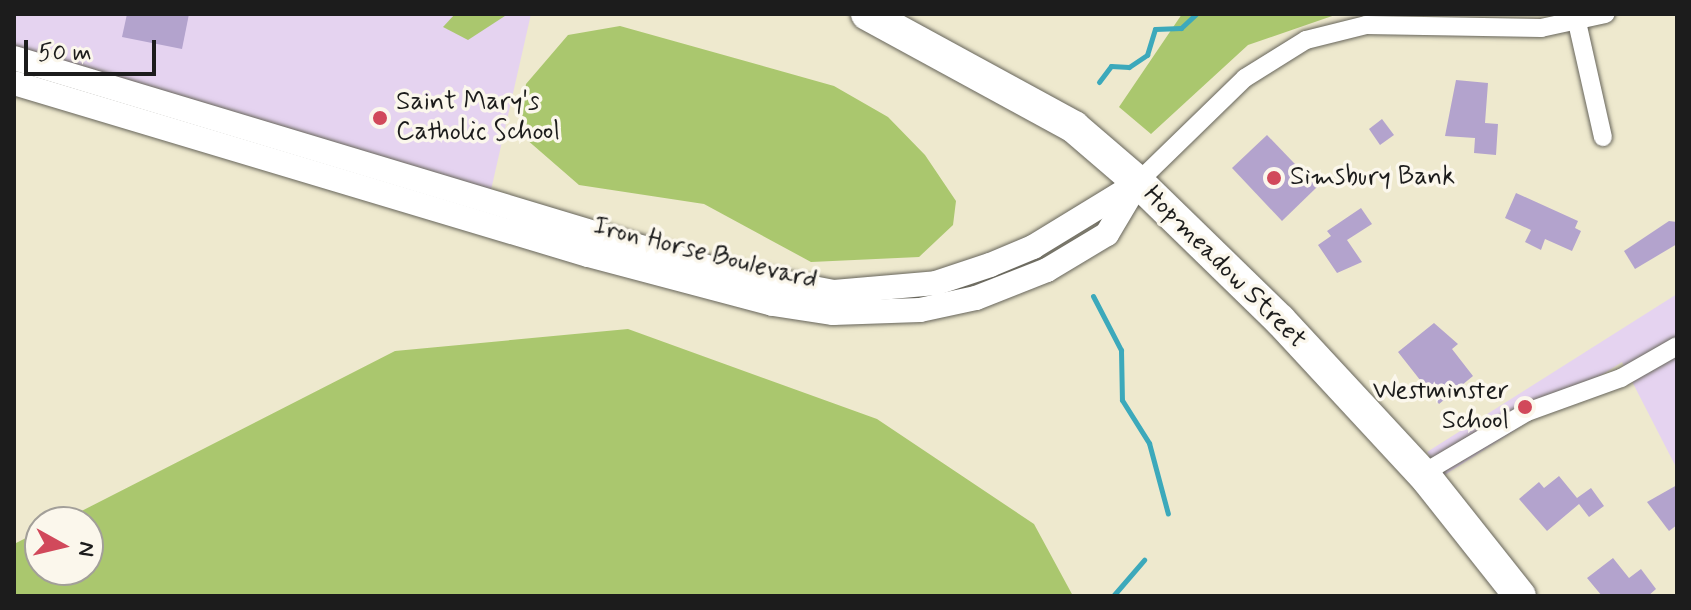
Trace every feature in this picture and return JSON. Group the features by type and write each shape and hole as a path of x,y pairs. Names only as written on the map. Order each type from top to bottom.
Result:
{"highway":[{"name":"Hopmeadow Street","path":"867,14 1074,127 1138,182 1280,320 1422,474 1520,596"}],"street":[{"path":"1138,182 1245,78 1306,40 1366,25 1496,29 1577,22 1605,14"},
{"path":"1577,22 1603,137"},
{"name":"Iron Horse Boulevard","path":"14,58 714,269 834,292 936,283 990,265 1033,247 1138,182"},
{"name":"Iron Horse Boulevard","path":"14,83 588,255 773,304 833,313 920,310 976,298 1047,270 1107,234 1138,182"},
{"path":"1422,474 1527,412 1621,378 1677,346"}],"shaded area":[{"name":"Saint Mary's Catholic School","path":"14,14 531,14 491,190 14,46"},
{"name":"Westminster School","path":"1677,294 1677,469 1622,362 1443,476 1427,452"}],"green space":[{"path":"455,14 508,14 468,40 443,27"},
{"path":"1182,14 1338,14 1248,45 1151,134 1119,107"},
{"path":"620,26 834,86 888,117 925,155 956,201 953,225 919,257 811,262 704,204 579,185 518,132 526,84 568,35"},
{"path":"628,329 877,419 1034,524 1073,596 14,596 14,544 24,539 24,586 104,586 104,506 91,506 395,351"}],"building":[{"path":"127,14 189,14 182,49 122,37"},
{"path":"1456,80 1488,83 1485,123 1498,124 1496,155 1474,153 1475,138 1445,136"},
{"path":"1382,119 1394,135 1380,145 1369,129"},
{"name":"Simsbury Bank","path":"1267,135 1317,187 1282,221 1232,168"},
{"path":"1516,193 1578,221 1575,228 1581,231 1572,251 1545,239 1541,250 1525,242 1531,230 1505,218"},
{"path":"1361,208 1372,224 1347,240 1362,262 1337,273 1318,245 1331,236 1327,231"},
{"path":"1669,221 1677,222 1677,244 1635,269 1624,251"},
{"path":"1434,323 1458,344 1452,349 1473,376 1439,404 1398,352"},
{"path":"1559,476 1577,498 1591,488 1604,506 1589,517 1579,504 1547,531 1519,499 1539,482 1544,488"},
{"path":"1677,485 1677,525 1669,531 1647,502"},
{"path":"1613,558 1629,578 1641,569 1656,589 1648,596 1602,596 1587,578"}],"waterway":[{"path":"1099,82 1111,66 1129,67 1147,55 1155,29 1181,28 1196,14"},
{"path":"1093,296 1121,350 1122,400 1149,443 1168,514"},
{"path":"1113,596 1144,560"}],"place":[{"name":"Saint Mary's Catholic School","path":"380,118"},
{"name":"Simsbury Bank","path":"1274,178"},
{"name":"Westminster School","path":"1525,407"}]}
